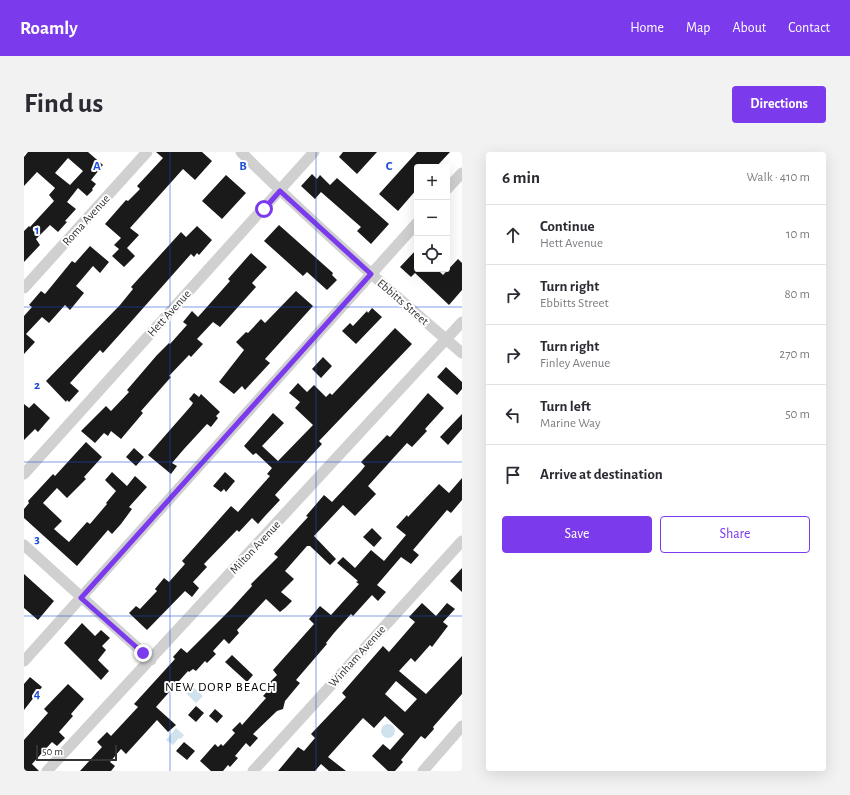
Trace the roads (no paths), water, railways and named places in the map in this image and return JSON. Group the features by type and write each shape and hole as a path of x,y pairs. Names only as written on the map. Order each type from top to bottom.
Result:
{"street":[{"name":"Roma Avenue","path":"24,288 147,152"},
{"name":"Ebbitts Street","path":"241,152 280,191 371,274 462,353"},
{"name":"Hett Avenue","path":"24,474 314,152"},
{"path":"450,187 462,173"},
{"path":"24,661 414,226"},
{"name":"Milton Avenue","path":"47,771 462,322"},
{"name":"Winham Avenue","path":"253,771 462,542"},
{"path":"24,545 151,660"},
{"path":"423,771 462,726"}],"water":[{"path":"192,686 203,696 196,703 186,693"},
{"path":"388,724 393,726 395,731 393,736 388,738 383,736 381,731 383,726"},
{"path":"176,728 184,735 173,745 166,740"}],"district":[{"name":"NEW DORP BEACH","path":"221,687"}]}
